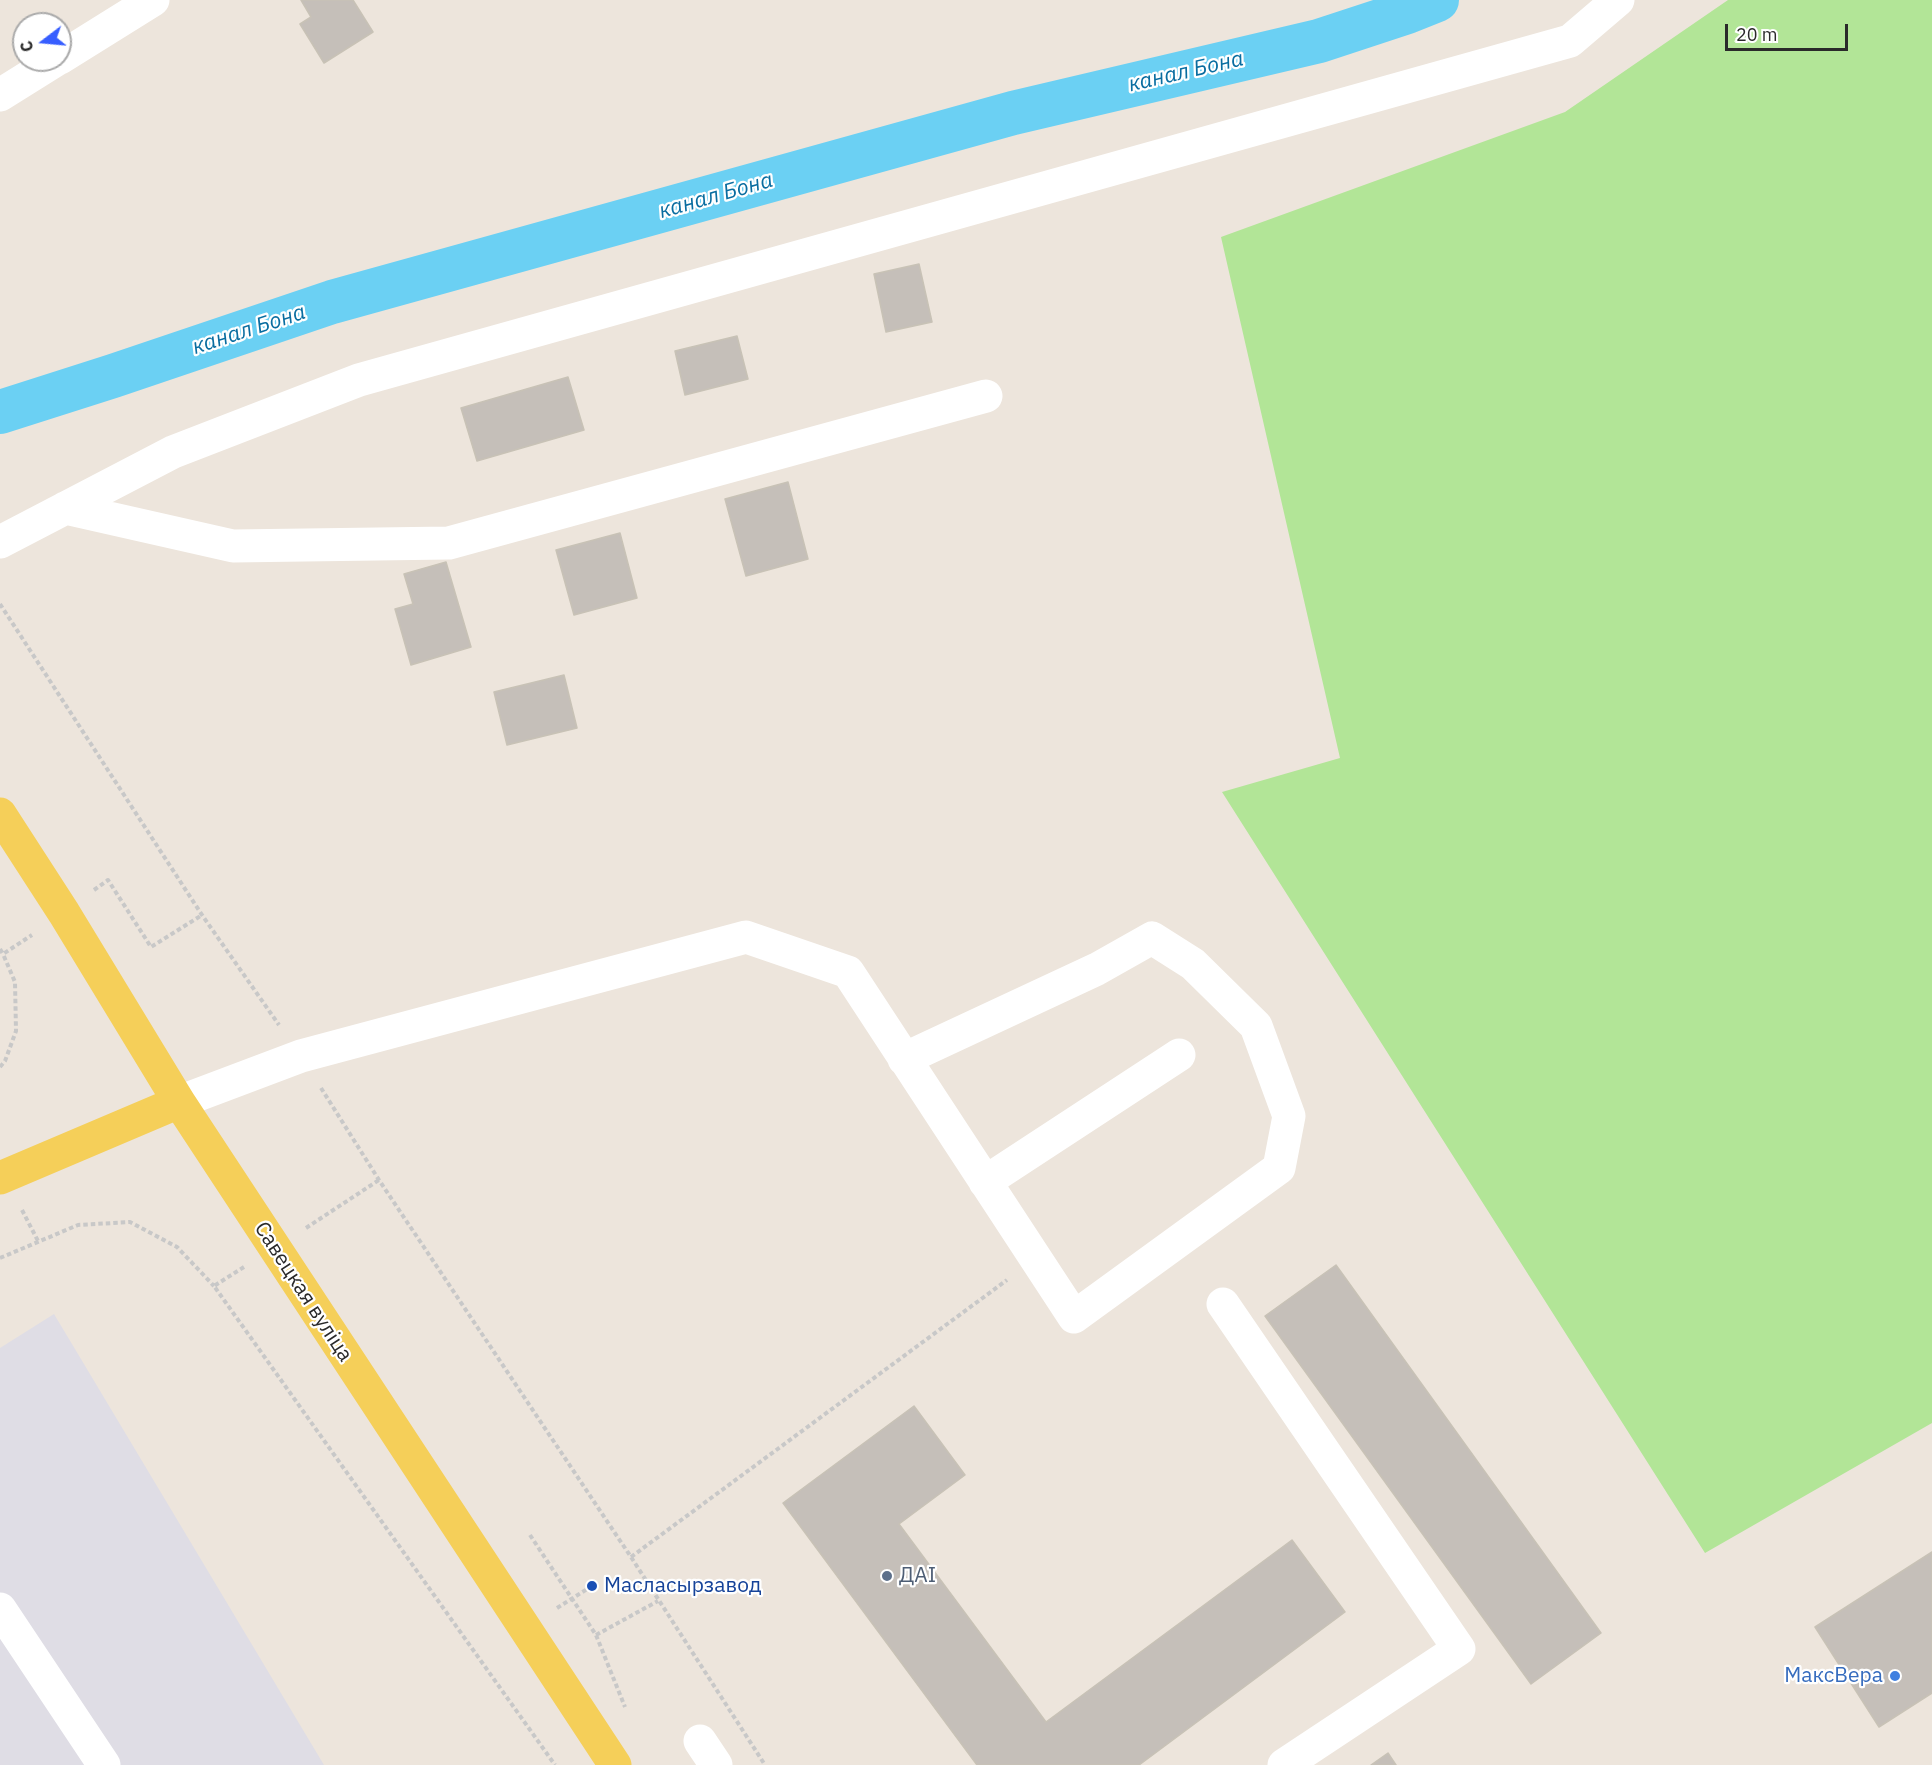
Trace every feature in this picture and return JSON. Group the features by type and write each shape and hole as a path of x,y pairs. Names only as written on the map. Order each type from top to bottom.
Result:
{"main road":[{"name":"Савецкая вуліца","path":"0,814 64,913 179,1102 615,1765"},
{"path":"0,1178 179,1102"}],"lane":[{"path":"72,50 153,0"},
{"path":"0,542 173,452 359,380 1570,41 1618,0"},
{"path":"0,95 37,72"},
{"path":"65,508 232,546 449,543 987,396"},
{"path":"179,1102 301,1056 746,938 848,972 904,1059 1074,1317 1279,1168 1289,1116 1256,1026 1193,964 1152,938 1097,969 904,1059"},
{"path":"985,1182 1179,1054"},
{"path":"1223,1304 1460,1648 1284,1765"},
{"path":"0,1609 104,1765"}],"path":[{"path":"0,604 202,915 301,1056 379,1180 630,1557 765,1765"},
{"path":"0,1067 5,1061 16,1031 15,982 3,954"},
{"path":"0,1258 78,1225 130,1222 177,1247 214,1286"},
{"path":"630,1557 1036,1259"},
{"path":"530,1535 596,1635 627,1710"},
{"path":"596,1635 658,1601"}],"shaded area":[{"path":"54,1314 324,1765 0,1765 0,1348"}],"green space":[{"path":"1728,0 1932,0 1932,1423 1705,1553 1222,792 1340,758 1221,237 1565,112"}],"building":[{"path":"301,0 353,0 373,32 324,63 300,24 311,17"},
{"path":"919,264 932,322 886,332 874,274"},
{"path":"737,336 748,379 685,395 675,351"},
{"path":"568,377 584,430 477,461 461,408"},
{"path":"788,482 808,559 746,576 725,499"},
{"path":"620,533 637,598 574,615 556,550"},
{"path":"446,562 471,647 411,665 395,609 413,604 404,574"},
{"path":"564,675 577,728 507,745 494,692"},
{"path":"1336,1265 1601,1633 1531,1684 1265,1316"},
{"name":"ДАІ","path":"914,1406 965,1475 899,1524 1046,1722 1292,1540 1345,1612 1139,1765 977,1765 783,1503"},
{"path":"1932,1552 1932,1693 1879,1727 1815,1627"},
{"path":"1388,1753 1396,1765 1371,1765"}],"waterway":[{"name":"канал Бона","path":"0,412 332,302 1013,113 1319,41 1437,0"}],"place":[{"name":"ДАІ","path":"887,1576"},
{"name":"Масласырзавод","path":"592,1586"},
{"name":"МаксBepa","path":"1895,1676"}]}
